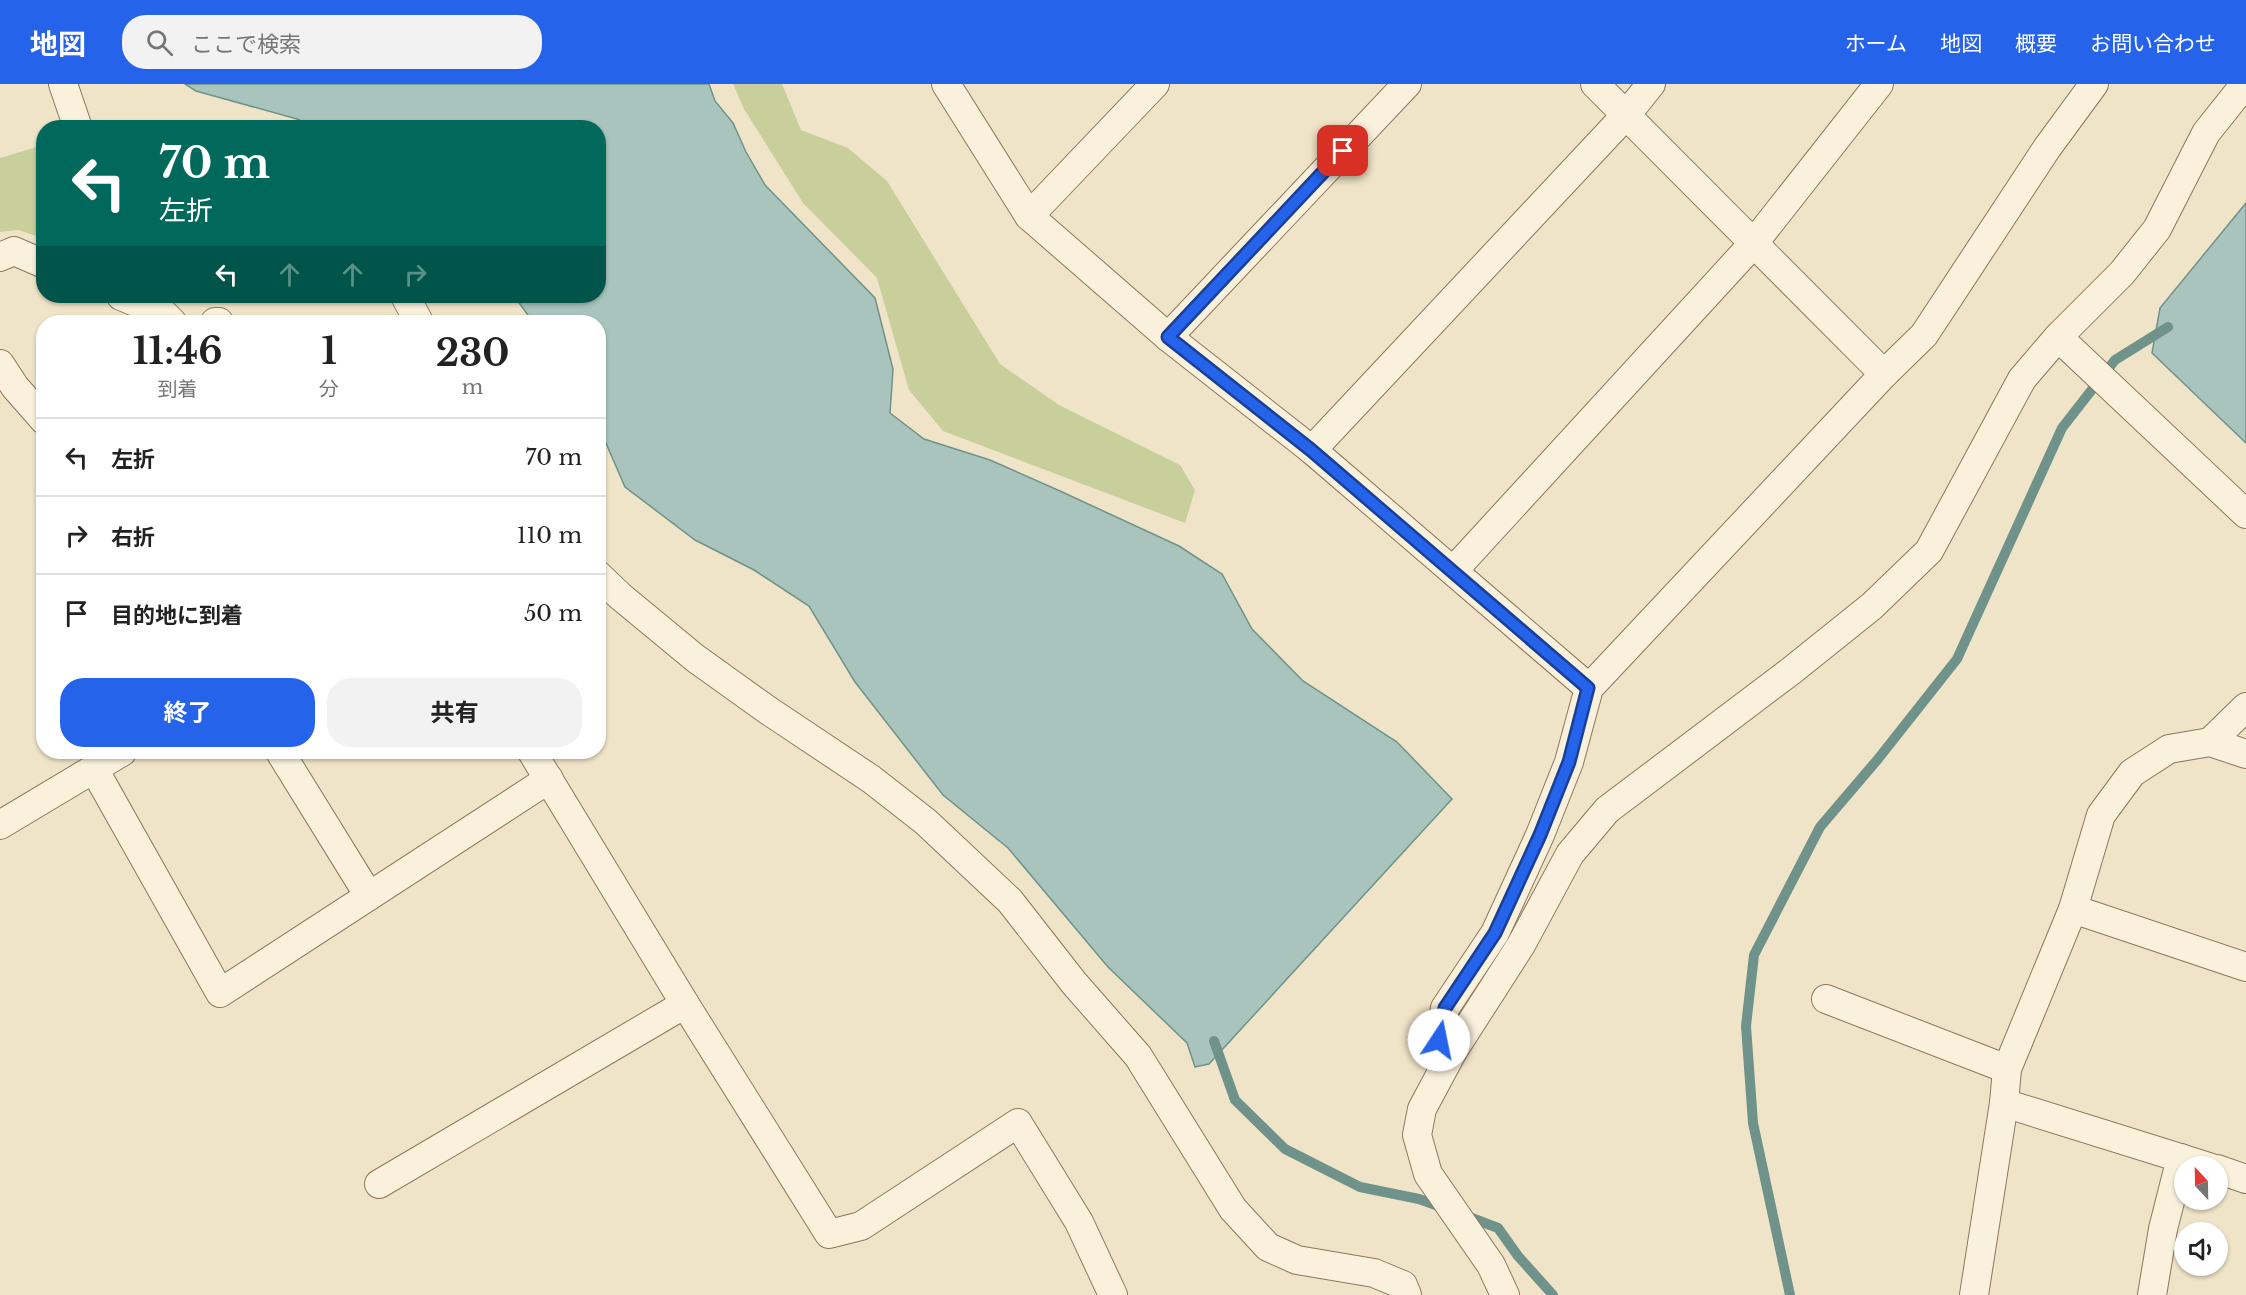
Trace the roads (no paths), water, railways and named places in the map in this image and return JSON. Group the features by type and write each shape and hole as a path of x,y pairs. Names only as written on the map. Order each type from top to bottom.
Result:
{"street":[{"path":"63,84 75,120"},
{"path":"946,84 1029,216 1168,337 1311,450 1588,688"},
{"path":"1029,216 1155,84"},
{"path":"1168,337 1407,84"},
{"path":"1595,84 1884,374"},
{"path":"1311,450 1627,114 1651,84"},
{"path":"1453,571 1753,244 1879,84"},
{"path":"1453,1051 1439,1040 1445,1008 1495,933 1540,835 1569,762 1588,688 1924,334 2047,148 2094,84"},
{"path":"1505,1295 1491,1265 1428,1174 1417,1135 1422,1109 1453,1051 1521,945 1570,854 1607,810 1872,606 1929,551 2022,379 2058,337 2122,273 2157,229 2206,133 2245,84"},
{"path":"0,257 14,252 36,261"},
{"path":"138,303 165,315"},
{"path":"2058,337 2246,514"},
{"path":"0,364 15,387 36,411"},
{"path":"606,583 695,658 871,779 926,822 1010,901 1074,984 1138,1056 1233,1209 1268,1247 1297,1260 1374,1273 1403,1285 1407,1295"},
{"path":"2210,742 2246,707"},
{"path":"1974,1295 2004,1103 2007,1069 2073,909 2101,815 2132,773 2169,749 2210,742 2246,754"},
{"path":"4,812 110,759"},
{"path":"284,759 369,896"},
{"path":"537,759 685,1004 829,1234 861,1226 1017,1123 1079,1222 1113,1295"},
{"path":"94,769 220,993 549,778"},
{"path":"2073,909 2246,967"},
{"path":"1826,999 2007,1069"},
{"path":"379,1184 685,1004"},
{"path":"2004,1103 2175,1156"},
{"path":"2228,1173 2246,1179"},
{"path":"2152,1295 2163,1229 2174,1186"}],"water":[{"path":"185,84 709,84 715,101 733,123 765,185 875,298 893,369 890,413 924,439 990,460 1060,491 1179,546 1222,574 1252,629 1303,681 1397,742 1452,799 1209,1064 1195,1067 1187,1043 1108,967 1008,848 943,795 855,682 809,606 754,570 695,540 625,487 606,443 606,315 528,315 519,303 606,303 606,120 299,120 196,91"},
{"path":"2246,203 2246,443 2152,353 2160,308"}],"waterway":[{"path":"1790,1295 1753,1123 1746,1026 1754,955 1820,827 1878,759 1957,659 2062,428 2115,360 2168,327"},
{"path":"1214,1041 1235,1100 1285,1149 1360,1187 1419,1199 1444,1208"},
{"path":"1464,1215 1498,1228 1518,1256 1553,1295"}]}
